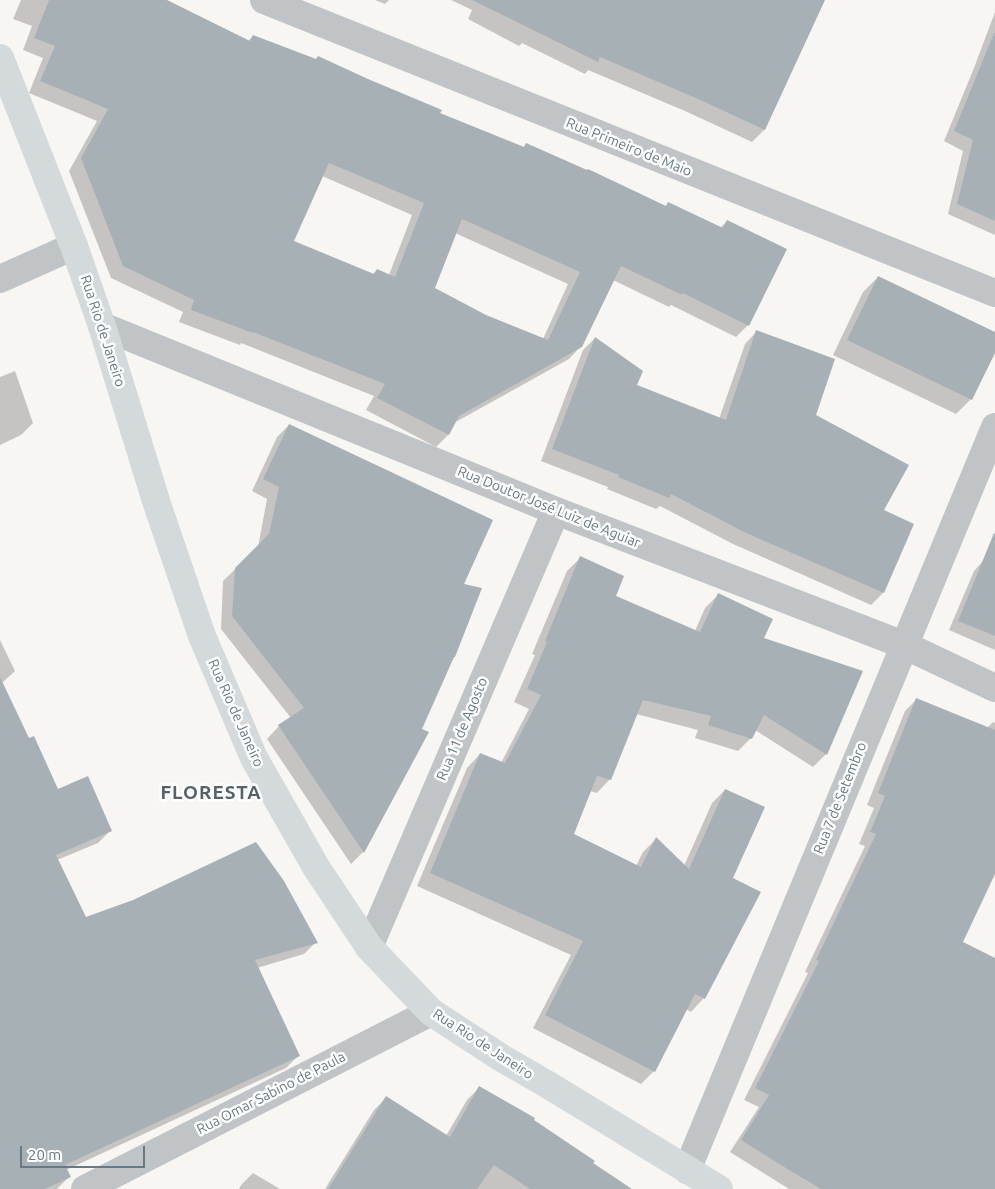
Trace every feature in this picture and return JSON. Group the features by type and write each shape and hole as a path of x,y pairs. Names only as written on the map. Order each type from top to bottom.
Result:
{"main road":[{"name":"Rua Rio de Janeiro","path":"0,58 74,246 102,326 157,504 202,636 254,758 316,867 369,947 432,1012 500,1057 719,1189"}],"street":[{"name":"Rua Primeiro de Maio","path":"264,0 995,294"},
{"path":"0,279 74,246"},
{"name":"Rua Doutor José Luiz de Aguiar","path":"102,326 556,511 904,646 995,688"},
{"name":"Rua 7 de Setembro","path":"687,1170 995,427"},
{"name":"Rua 11 de Agosto","path":"369,947 556,511"},
{"name":"Rua Omar Sabino de Paula","path":"85,1189 432,1012"}],"building":[{"path":"49,0 167,0 250,41 253,35 316,59 318,56 442,110 440,113 524,147 526,143 588,169 666,206 668,202 723,228 727,220 787,249 749,326 683,293 682,295 621,266 582,347 459,416 449,435 377,398 385,384 253,332 191,310 194,300 123,266 81,158 108,109 40,81 55,46 34,38","holes":["329,163 424,203 395,277 377,269 374,274 294,241","462,219 580,272 548,340 486,315 435,288"]},
{"path":"472,0 825,0 765,130 600,57 598,62"},
{"path":"994,33 995,221 957,204 973,140 954,131"},
{"path":"878,276 995,332 995,353 972,400 847,340"},
{"path":"756,330 835,359 816,415 909,465 884,510 914,524 884,593 746,533 671,494 669,498 618,477 619,475 552,449 595,337 643,371 637,385 726,420"},
{"path":"289,424 493,520 464,584 482,588 455,657 422,729 429,732 364,853 278,725 304,708 232,616 235,568 269,534 279,487 263,479"},
{"path":"995,534 995,636 958,621"},
{"path":"580,556 624,576 616,596 700,632 718,593 773,619 764,638 863,671 827,755 764,715 752,739 708,725 711,716 643,700 611,780 597,776 574,834 641,867 656,837 689,869 725,789 765,807 733,878 761,892 705,999 695,994 655,1072 545,1015 583,941 430,873 480,753 505,763 541,695 527,689"},
{"path":"0,677 29,738 34,736 58,789 88,776 112,831 56,855 86,917 133,900 256,842 284,881 318,943 255,960 300,1056 65,1165 71,1177 45,1189 0,1189"},
{"path":"916,698 995,730 995,874 963,942 995,958 995,1189 821,1189 741,1140 769,1095 755,1088 819,961 816,960 876,834 870,832 885,796 878,793"},
{"path":"479,1086 535,1118 534,1120 595,1161 593,1163 632,1189 530,1189 494,1165 477,1189 328,1189 386,1096 450,1137"}],"district":[{"name":"FLORESTA","path":"211,793"}]}
